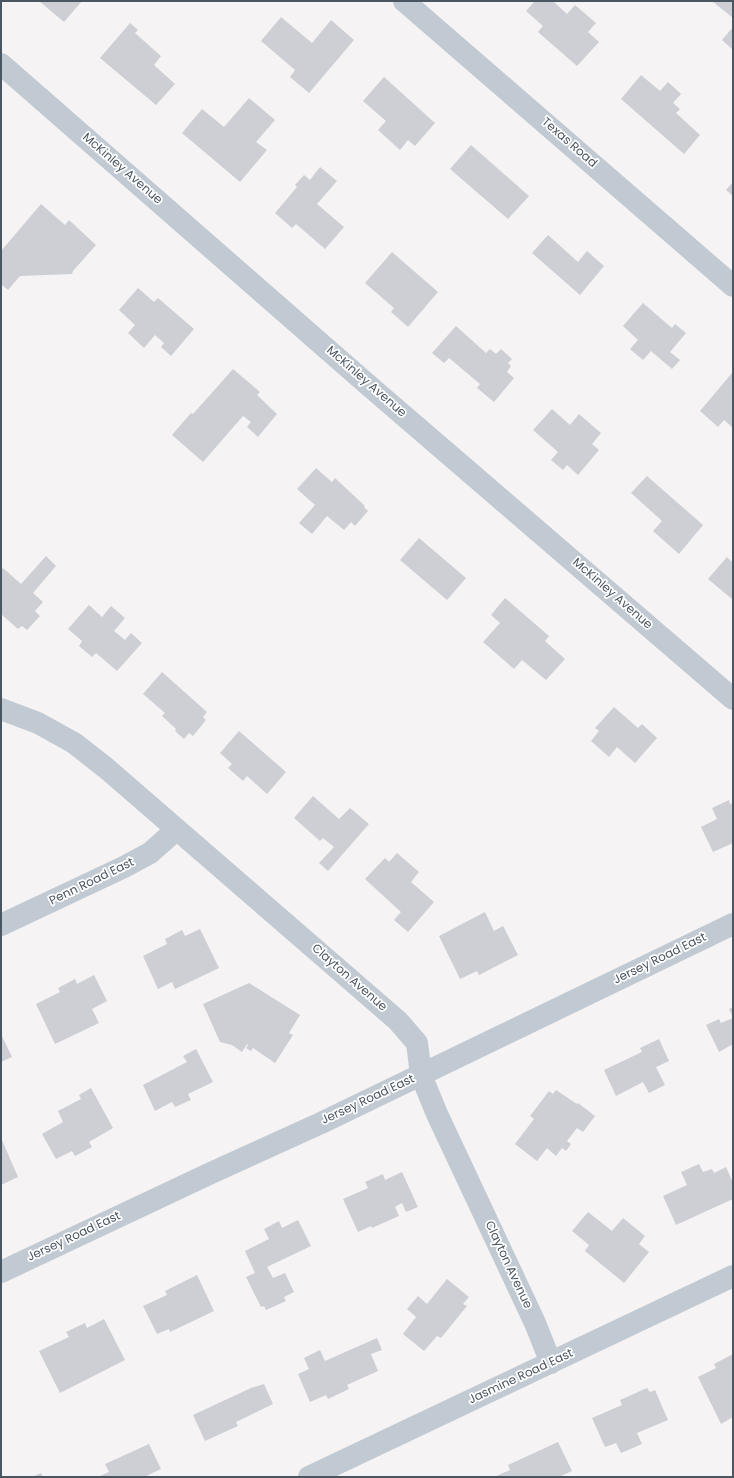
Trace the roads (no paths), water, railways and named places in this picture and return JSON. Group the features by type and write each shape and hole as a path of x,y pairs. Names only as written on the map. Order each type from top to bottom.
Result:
{"street":[{"name":"Texas Road","path":"404,1 733,286"},
{"name":"McKinley Avenue","path":"1,64 367,384 733,698"},
{"name":"Clayton Avenue","path":"1,709 38,723 74,743 106,768 398,1021 417,1043 420,1075 436,1114 535,1324 551,1363"},
{"name":"Penn Road East","path":"1,925 150,853 176,830"},
{"name":"Jersey Road East","path":"1,1272 420,1075 733,924"},
{"name":"Jasmine Road East","path":"309,1477 733,1276"}]}
